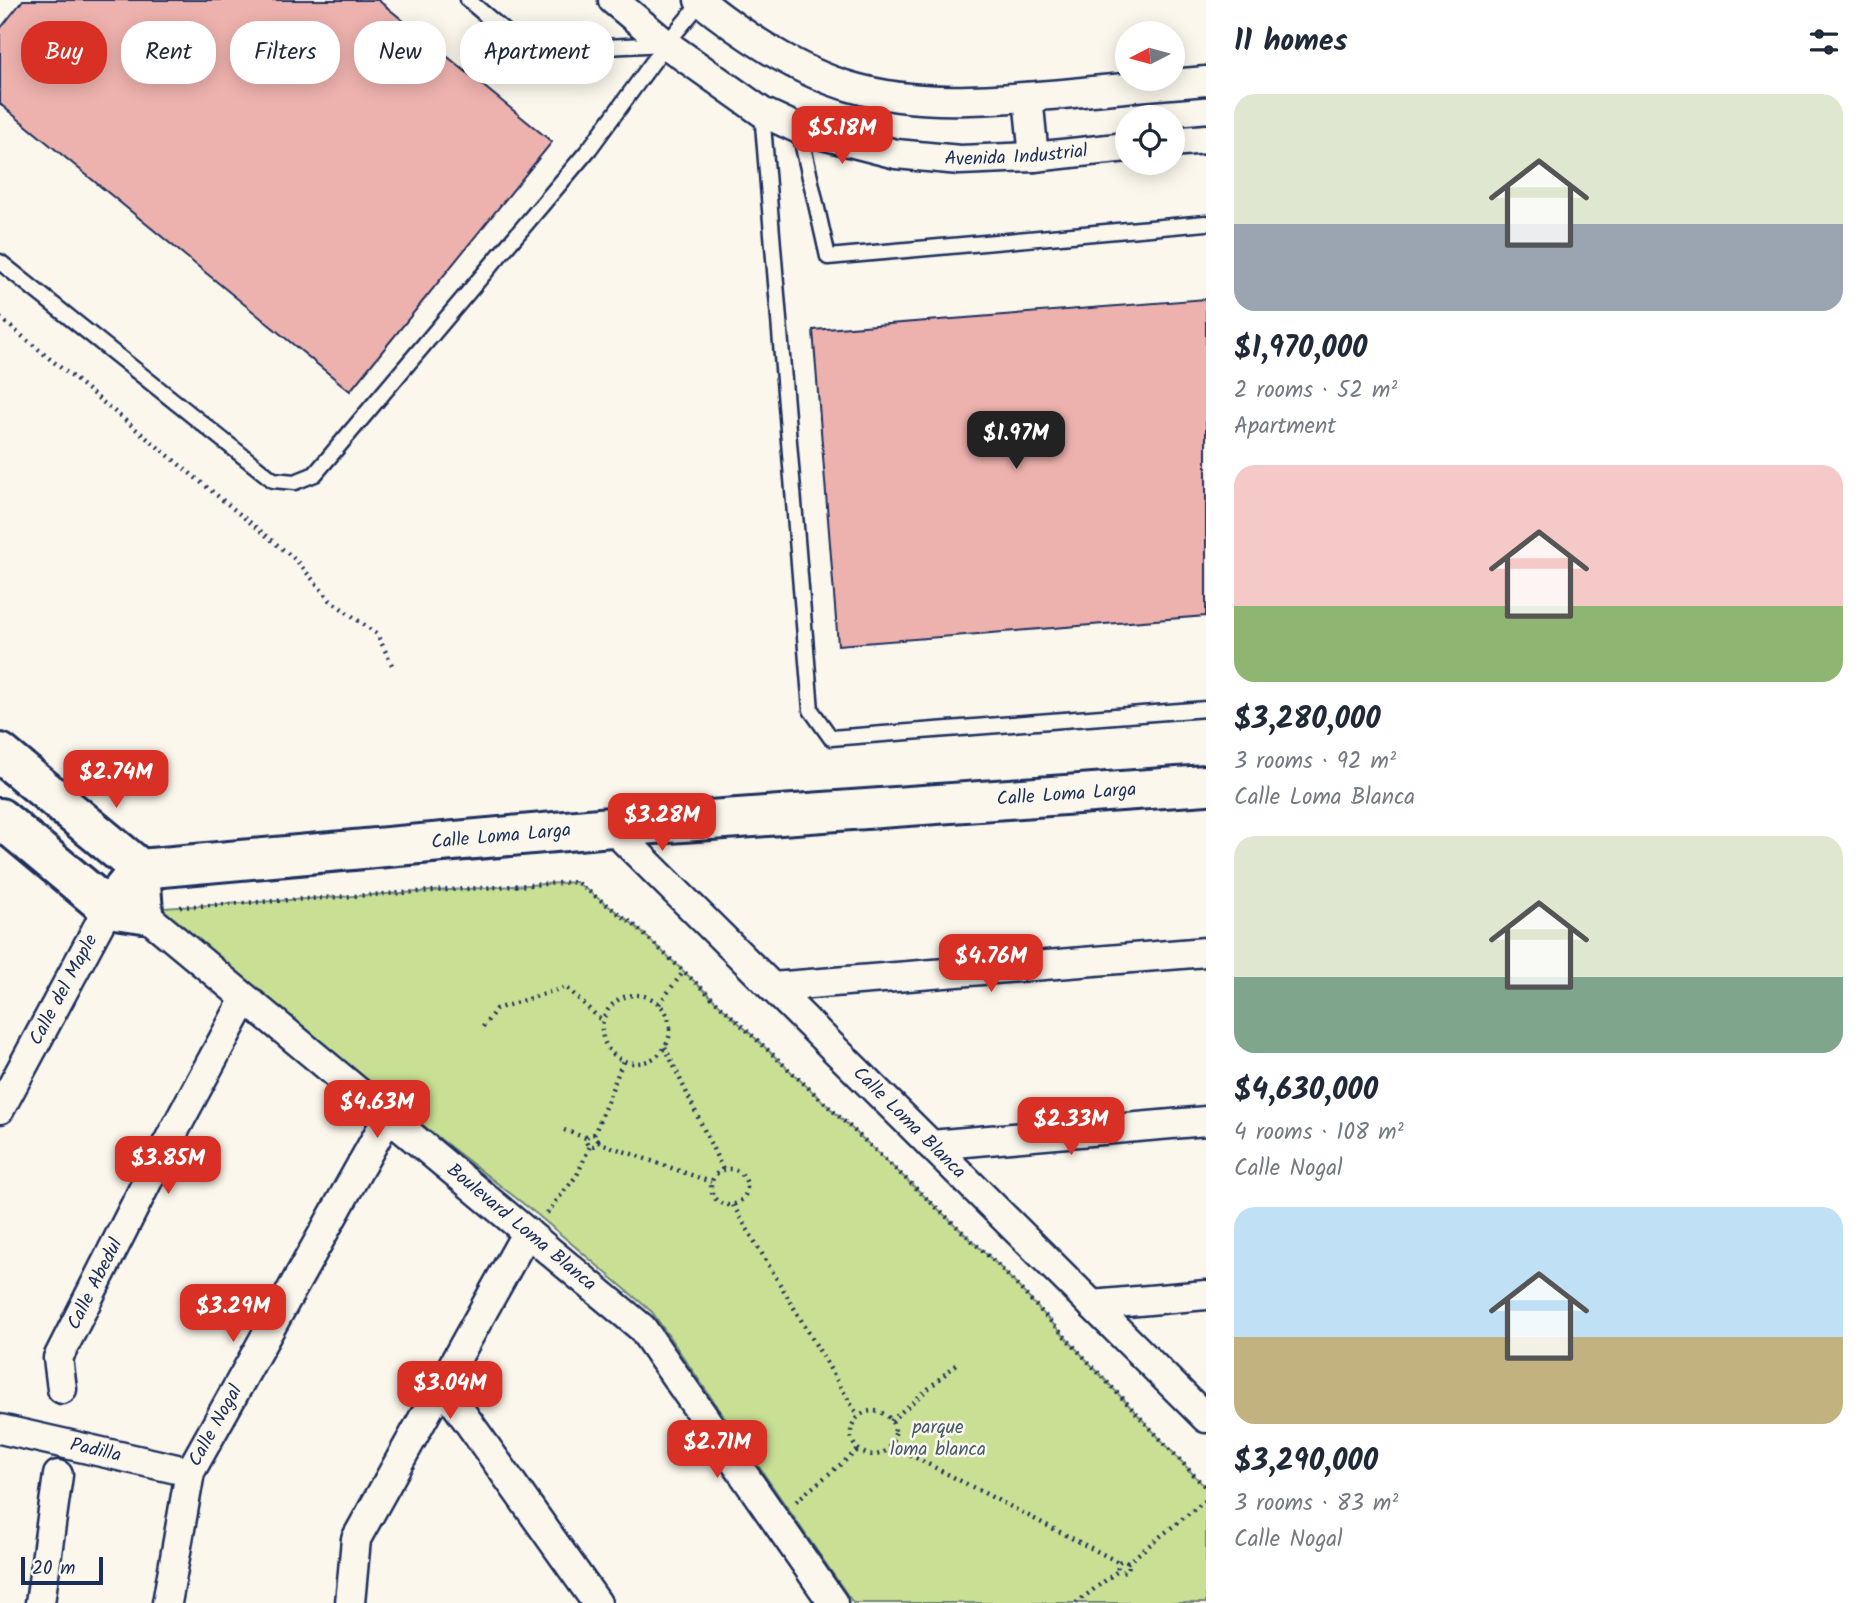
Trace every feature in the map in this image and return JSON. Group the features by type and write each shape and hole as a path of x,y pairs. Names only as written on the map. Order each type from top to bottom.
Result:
{"street":[{"name":"Avenida Industrial","path":"613,0 666,44 762,112 799,129 905,156 960,160 1034,157 1115,148"},
{"path":"700,1 794,64 849,87 899,97 924,100 1028,97 1206,81"},
{"path":"1028,97 1034,157"},
{"path":"1185,141 1206,139"},
{"path":"0,753 140,869 142,909"},
{"name":"Calle Loma Larga","path":"140,869 611,827 1206,785"},
{"name":"Boulevard Loma Blanca","path":"0,818 142,909 245,999 388,1117 534,1226 642,1328 833,1603"},
{"name":"Calle Loma Blanca","path":"611,827 1206,1418"},
{"name":"Calle del Maple","path":"0,1109 142,909"},
{"path":"772,987 1206,952"},
{"name":"Calle Abedul","path":"62,1389 58,1358 152,1172 245,999"},
{"name":"Calle Nogal","path":"167,1603 190,1472 388,1117"},
{"path":"931,1145 1206,1121"},
{"path":"350,1603 356,1539 534,1226"},
{"path":"1092,1305 1206,1295"},
{"path":"442,1385 597,1603"},
{"name":"Padilla","path":"0,1429 190,1472"},
{"path":"40,1603 58,1475"}],"lane":[{"path":"468,0 528,51 666,44"},
{"path":"0,262 274,480 295,482 315,474 573,169 700,1"},
{"path":"762,112 811,710 831,738 1206,709"},
{"path":"799,129 828,257 1206,223"}],"path":[{"path":"0,318 296,560 330,600 377,634 393,667"},
{"path":"142,909 576,882 633,924 998,1265 1206,1488"},
{"path":"659,1004 684,971"},
{"path":"483,1027 496,1009 565,987 603,1022"},
{"path":"645,996 659,1004 669,1019 671,1030 665,1047 655,1058 634,1063 623,1061 606,1045 603,1022 614,1003 624,997 645,996"},
{"path":"665,1047 723,1170"},
{"path":"594,1135 623,1061"},
{"path":"564,1130 586,1138"},
{"path":"586,1138 594,1135"},
{"path":"594,1135 598,1142 711,1182"},
{"path":"586,1138 590,1146"},
{"path":"590,1146 598,1142"},
{"path":"534,1226 577,1175 590,1146"},
{"path":"723,1170 734,1170 746,1182 746,1194 733,1205 720,1203 715,1199 711,1182 723,1170"},
{"path":"733,1205 858,1416"},
{"path":"891,1421 960,1362"},
{"path":"865,1412 880,1412 891,1421 895,1433 891,1445 879,1454 872,1455 859,1450 851,1437 853,1422 858,1416 865,1412"},
{"path":"891,1445 1118,1562 1123,1560 1128,1563"},
{"path":"788,1508 859,1450"},
{"path":"1076,1603 1119,1570 1127,1570 1128,1563 1206,1500"},
{"path":"1118,1562 1119,1570"}],"green space":[{"name":"parque loma blanca","path":"576,882 633,924 998,1265 1206,1488 1206,1603 853,1603 652,1312 539,1216 166,925 163,908"}],"building":[{"path":"23,0 378,0 404,21 354,21 354,84 446,84 446,55 460,67 460,84 481,84 552,142 350,391 0,104 0,29"},
{"path":"1206,299 1206,616 838,645 813,330"}]}
